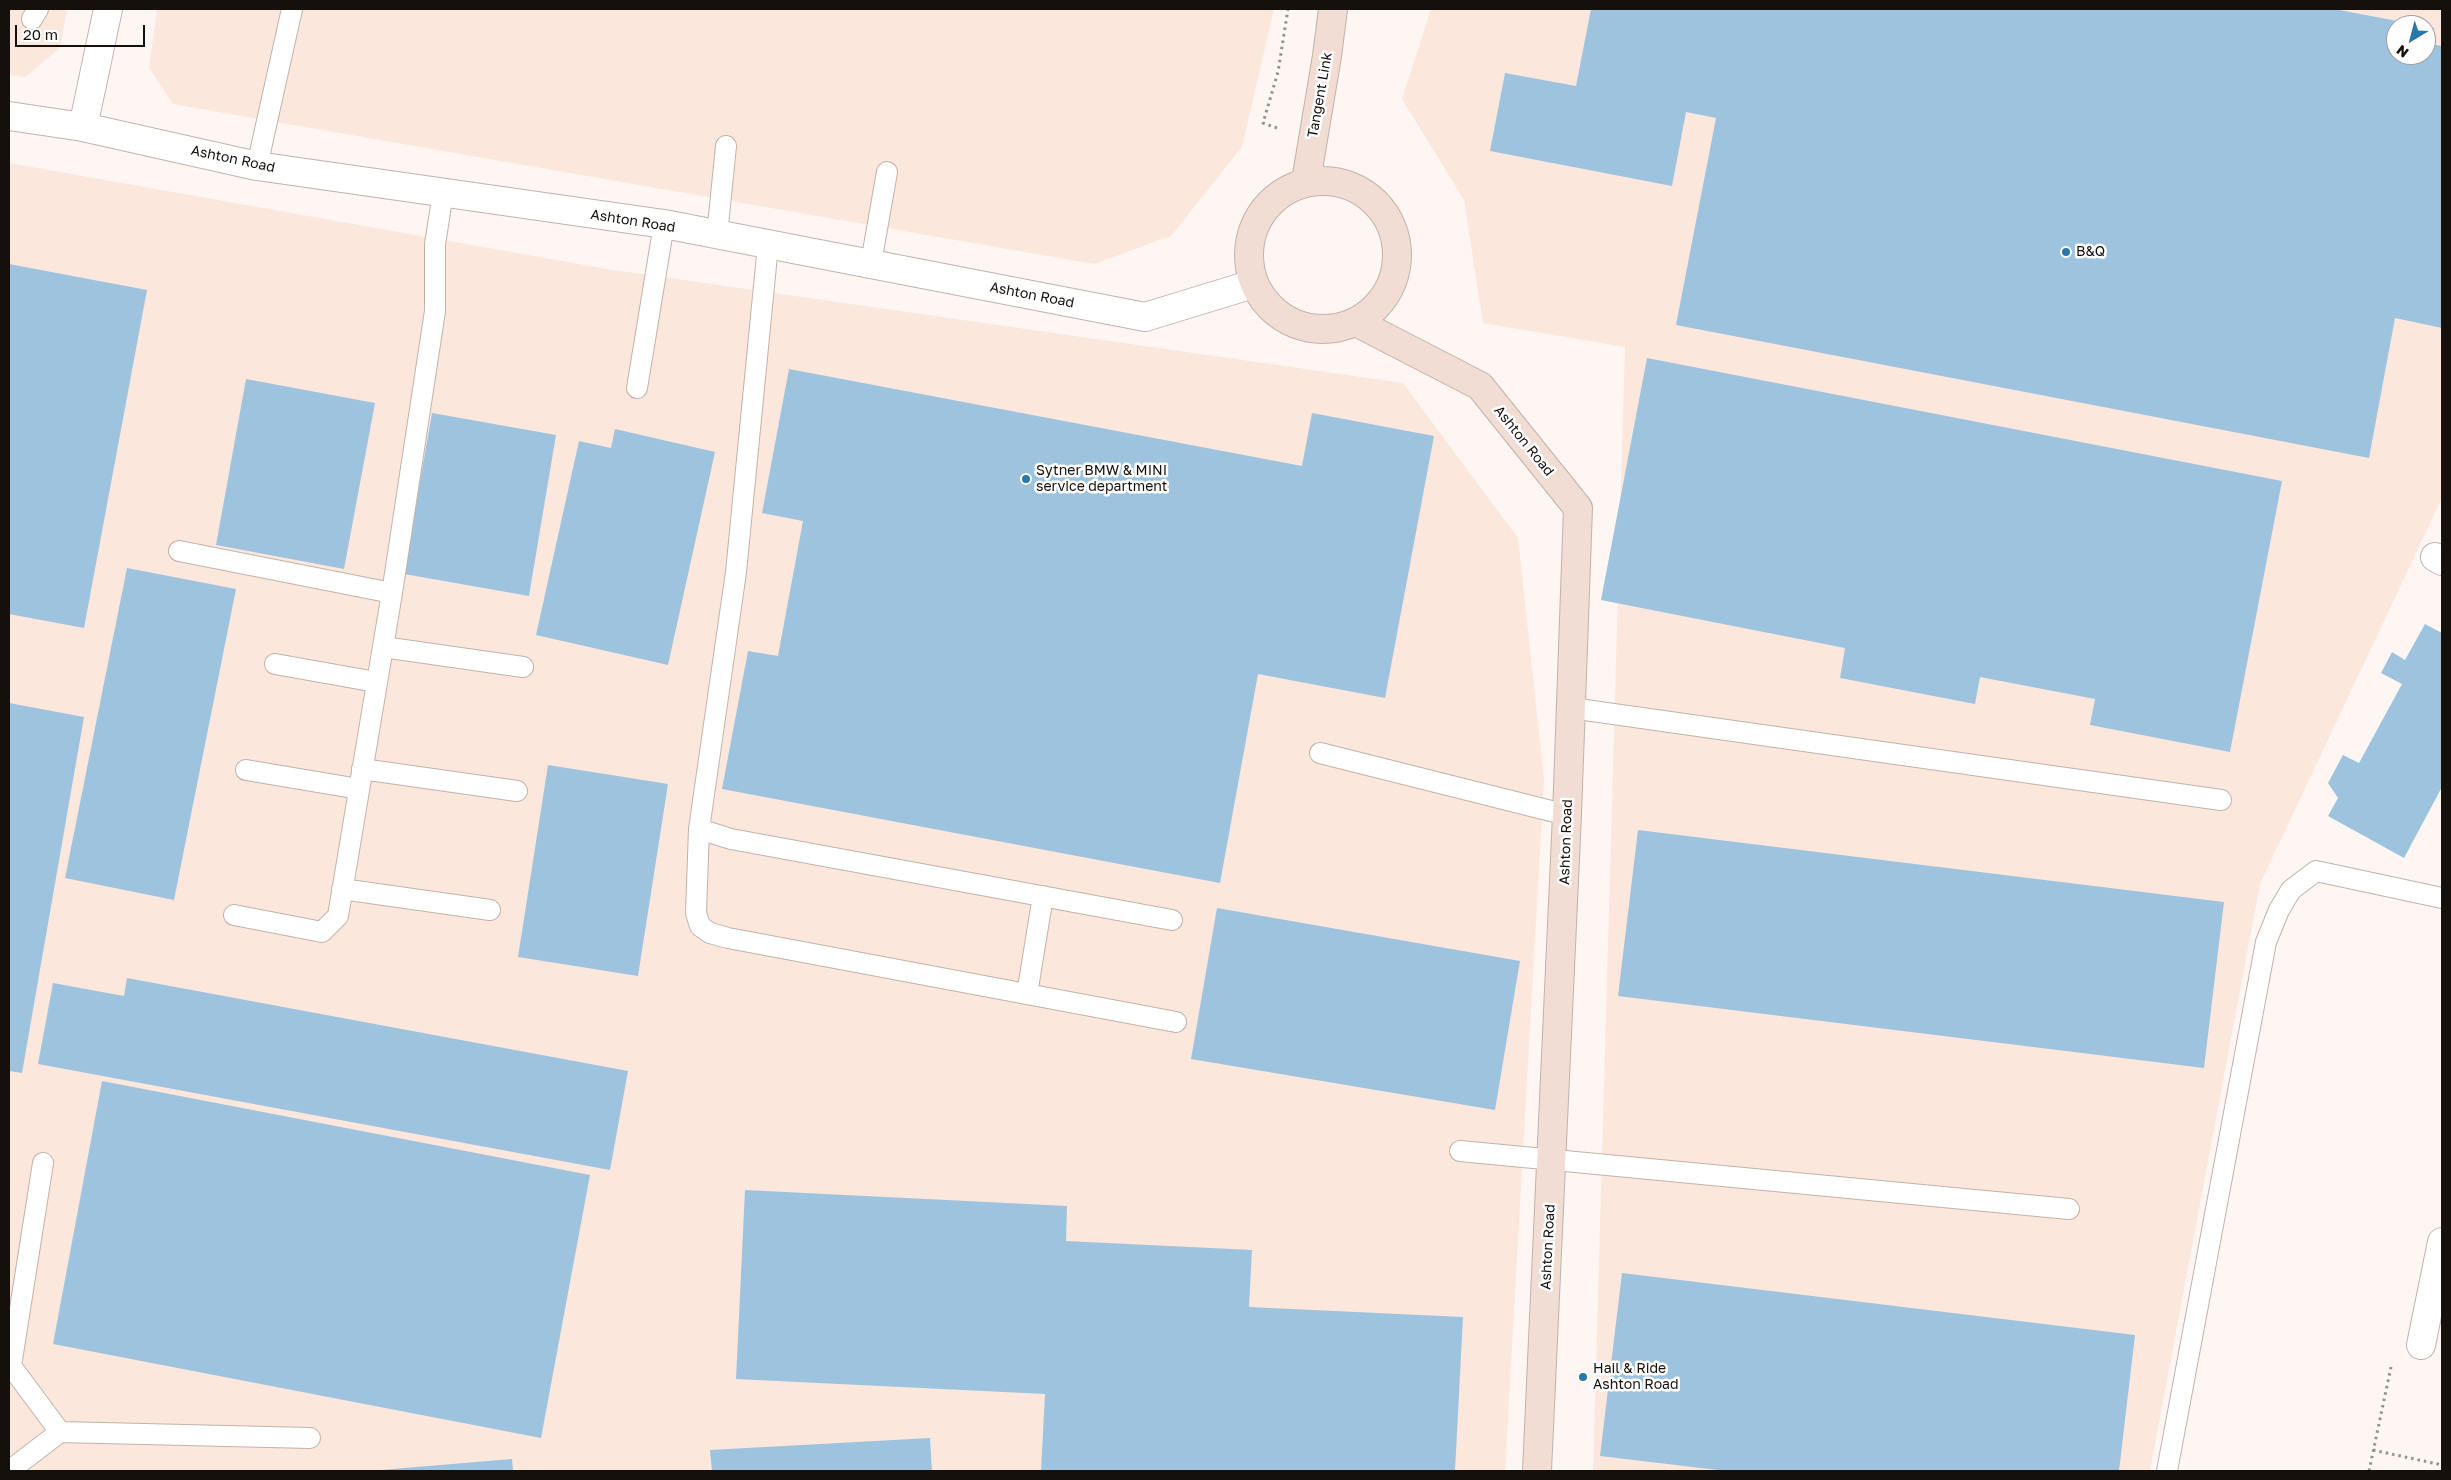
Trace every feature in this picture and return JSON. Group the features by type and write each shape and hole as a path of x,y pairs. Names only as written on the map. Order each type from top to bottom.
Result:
{"street":[{"path":"84,127 108,9"},
{"name":"Tangent Link","path":"1306,181 1333,9"},
{"name":"Ashton Road","path":"9,116 84,127 257,166 664,224 1145,317 1253,284"},
{"path":"1332,180 1366,194 1385,213 1396,239 1397,265 1385,298 1356,322 1342,328 1316,330 1289,322 1268,307 1253,284 1248,247 1255,222 1271,200 1306,181 1332,180"},
{"name":"Ashton Road","path":"1356,322 1480,386 1578,508 1567,815 1537,1471"},
{"path":"2421,1345 2442,1242"}],"lane":[{"path":"257,166 292,9"},
{"path":"717,235 726,146"},
{"path":"871,263 887,172"},
{"path":"234,916 322,932 338,916 392,593 435,312 435,244 443,193"},
{"path":"637,388 664,224"},
{"path":"768,245 736,572 699,829 696,912 700,926 710,933 728,938 1176,1022"},
{"path":"179,551 392,593"},
{"path":"383,646 523,667"},
{"path":"275,664 376,682"},
{"path":"1571,708 2221,800"},
{"path":"1320,753 1567,815"},
{"path":"246,770 517,791"},
{"path":"699,829 732,839 1172,920"},
{"path":"2167,1471 2266,942 2279,910 2291,890 2316,871 2442,898"},
{"path":"342,889 490,910"},
{"path":"1027,994 1043,896"},
{"path":"1460,1151 2069,1209"},
{"path":"43,1163 10,1367 60,1432"},
{"path":"9,1471 60,1432 310,1438"}],"path":[{"path":"1288,9 1278,72 1263,124 1312,138"},
{"path":"2369,1471 2396,1340 2421,1345"},
{"path":"2373,1450 2442,1465"}],"shaded area":[{"path":"9,9 67,9 60,48 25,77 9,75"},
{"path":"157,9 1274,9 1242,147 1171,236 1094,264 173,104 149,68"},
{"path":"1431,9 2442,9 2442,498 2260,884 2150,1471 1593,1471 1625,347 1483,323 1464,200 1402,99"},
{"path":"9,163 607,269 1403,383 1518,538 1544,779 1505,1471 9,1471"}],"building":[{"name":"B&Q","path":"1591,9 2334,9 2386,19 2386,65 2436,65 2436,45 2442,46 2442,328 2395,318 2369,458 1676,325 1716,118 1686,112 1672,186 1490,151 1505,73 1576,86"},
{"path":"9,264 147,290 84,628 9,614"},
{"path":"1647,358 2282,481 2230,752 2090,725 2095,699 1980,677 1975,704 1840,678 1845,648 1601,600"},
{"path":"789,369 1302,466 1312,413 1434,436 1385,698 1258,674 1220,883 722,789 748,651 778,656 803,521 762,513"},
{"path":"246,379 375,403 344,569 216,545"},
{"path":"432,413 556,435 529,596 404,574"},
{"path":"615,429 715,452 668,665 536,635 579,441 611,448"},
{"path":"127,568 236,589 174,900 65,878"},
{"path":"2425,624 2442,633 2442,787 2404,858 2328,816 2338,798 2328,783 2343,755 2359,763 2402,684 2381,673 2392,652 2405,660"},
{"path":"9,703 84,717 22,1073 9,1071"},
{"path":"548,765 668,784 638,976 518,957"},
{"path":"1638,830 2224,902 2204,1068 1618,996"},
{"path":"1217,908 1520,961 1495,1110 1191,1059"},
{"path":"127,978 628,1071 610,1170 38,1064 53,983 124,996"},
{"path":"102,1081 590,1175 541,1438 53,1344"},
{"path":"745,1190 1067,1206 1066,1241 1252,1250 1249,1307 1463,1317 1455,1471 1041,1471 1045,1394 736,1379"},
{"path":"1622,1273 2135,1335 2119,1471 1726,1471 1600,1456"},
{"path":"930,1438 932,1471 712,1471 710,1450"},
{"path":"512,1459 513,1471 381,1471 381,1470"}],"place":[{"name":"B&Q","path":"2066,252"},
{"name":"Sytner BMW & MINI service department","path":"1026,479"},
{"name":"Hail & Ride Ashton Road","path":"1583,1377"}]}
